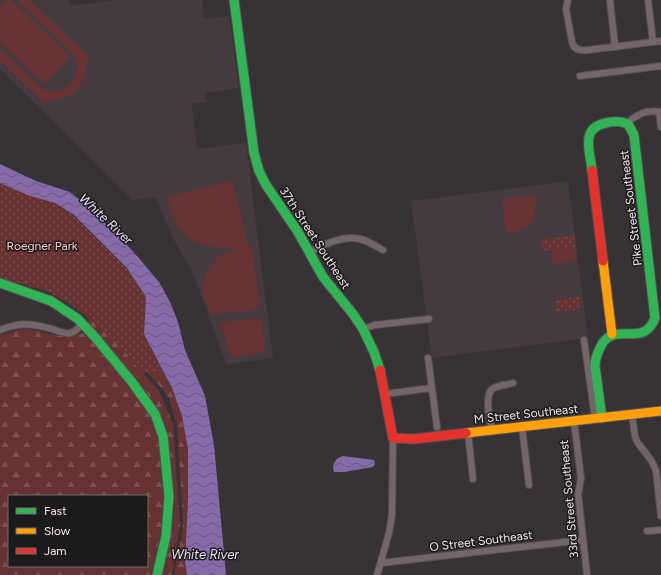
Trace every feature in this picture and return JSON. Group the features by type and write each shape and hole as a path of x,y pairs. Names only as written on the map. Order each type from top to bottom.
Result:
{"street":[{"name":"37th Street Southeast","path":"234,0 254,153 259,171 266,185 310,252 323,278 353,314 363,329 378,361 393,438 392,515 389,533 377,575"},
{"path":"568,0 566,9 573,45 580,50 661,41"},
{"path":"610,0 615,47"},
{"path":"648,0 653,42"},
{"path":"580,76 661,66"},
{"path":"598,418 595,359 605,338 612,334 588,138 590,130 596,125 616,121 627,123 644,112 660,112 661,127"},
{"name":"Pike Street Southeast","path":"612,334 643,332 652,326 655,318 634,135 632,129 627,123"},
{"path":"310,252 335,241 353,239 368,242 383,250"},
{"path":"0,283 51,301 70,313 83,324 142,395 154,414 161,429 165,451 169,510 166,536 157,575"},
{"path":"363,329 375,325 429,319"},
{"path":"0,330 13,325 26,323 69,333 83,324"},
{"path":"584,340 598,418"},
{"path":"428,358 437,427"},
{"path":"492,430 488,398 490,391 496,387 513,384"},
{"path":"385,394 431,388"},
{"name":"M Street Southeast","path":"393,438 414,440 468,432 661,411"},
{"path":"632,414 635,437 656,470 661,516"},
{"name":"33rd Street Southeast","path":"574,421 581,478 578,495 588,575"},
{"path":"522,427 529,485"},
{"path":"468,432 473,479"},
{"path":"647,532 661,530"},
{"name":"O Street Southeast","path":"381,563 583,540"}],"shaded area":[{"path":"0,0 69,0 70,6 117,0 202,0 204,19 229,16 239,88 205,93 206,102 192,104 197,149 246,143 273,358 226,364 193,273 175,242 155,197 133,200 0,69"},
{"path":"568,181 588,338 432,358 411,201"}],"green space":[{"path":"6,0 11,0 70,57 44,84 0,42 0,7"},
{"path":"17,0 29,0 88,56 82,83 72,94 51,100 45,104 0,61 0,49 44,90 53,91 67,87 72,82 77,69 73,54"},
{"path":"230,181 233,183 248,246 252,246 260,306 257,310 211,315 203,292 206,274 212,264 220,256 237,248 211,247 195,242 188,237 176,224 167,197"},
{"name":"Roegner Park","path":"0,183 30,196 55,203 73,214 127,268 146,297 144,334 162,371 142,373 115,339 70,304 47,291 0,278"},
{"path":"534,195 535,211 531,222 522,229 506,233 502,200 504,198"},
{"path":"574,235 575,247 544,251 540,240"},
{"path":"575,247 577,261 553,264 552,250"},
{"path":"580,297 581,309 556,312 555,300"},
{"path":"258,318 261,320 265,352 231,357 220,323"},
{"path":"90,319 115,339 142,373 158,389 173,424 180,526 172,575 162,575 173,523 174,503 169,442 166,427 150,398 134,376 88,322"},
{"path":"23,329 61,336 86,334 119,373 156,425 160,441 163,467 165,504 164,520 151,575 0,575 0,335"},
{"path":"144,334 178,404 186,434 188,450 187,575 174,575 181,541 183,521 177,425 169,399 143,367"}],"water":[{"name":"White River","path":"0,164 36,181 70,192 85,204 118,235 138,257 159,282 170,302 178,322 185,350 205,396 214,445 226,575 187,575 185,561 188,500 188,449 182,416 172,388 144,334 146,297 127,268 73,214 55,203 30,196 0,183"},
{"path":"343,456 374,460 375,464 373,467 344,472 334,472 333,466 335,462 338,458"}],"traffic: fast":[{"path":"234,0 254,153 259,171 266,185 298,232 323,277 353,314 363,329 374,352 380,370"},
{"path":"592,170 588,141 593,130 598,126 611,122 628,124 634,135 655,318 650,327 643,332 636,334 612,335 606,339 600,348 596,357 595,366 602,418"},
{"path":"0,283 51,301 78,319 132,382 155,414 163,436 169,496 166,536 157,575"}],"traffic: slow":[{"path":"603,261 612,334"},
{"path":"466,433 661,411"}],"traffic: jam":[{"path":"592,170 603,261"},
{"path":"380,370 393,438 414,439 466,433"}]}
